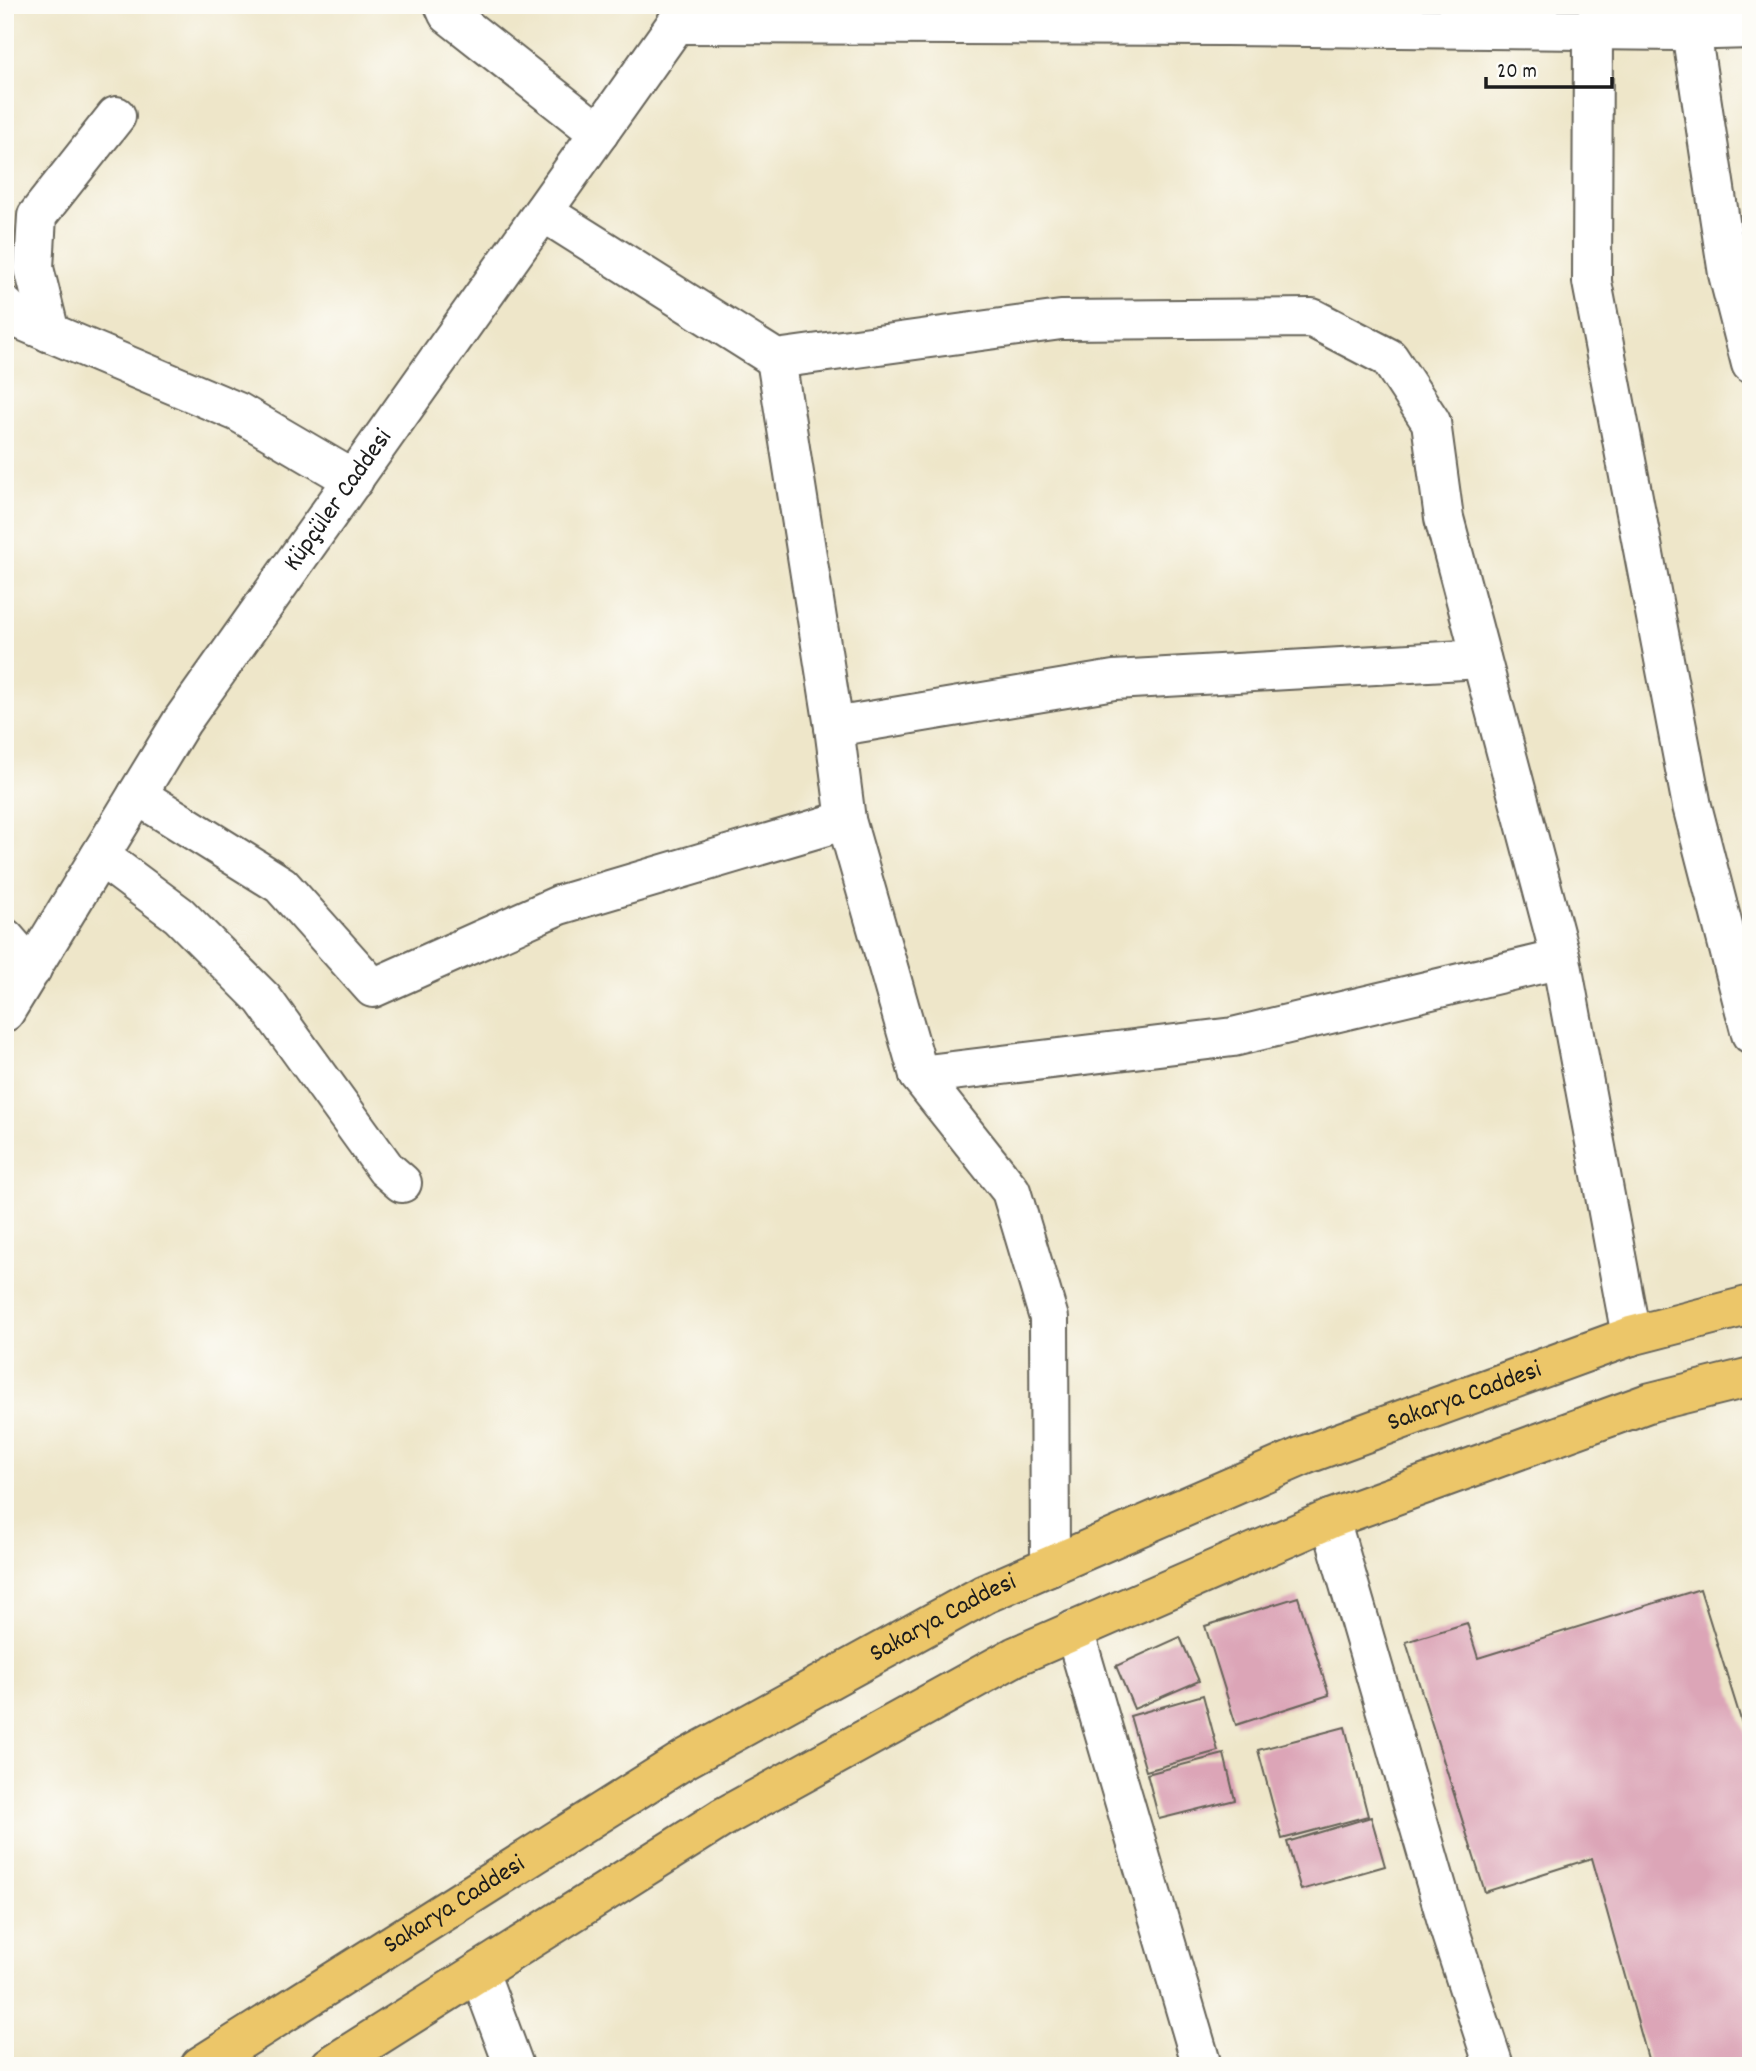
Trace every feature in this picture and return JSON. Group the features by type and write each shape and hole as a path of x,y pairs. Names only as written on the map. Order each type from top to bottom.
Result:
{"main road":[{"name":"Sakarya Caddesi","path":"200,2066 687,1758 985,1594 1305,1455 1631,1336 1751,1305"},
{"path":"330,2066 722,1818 1016,1656 1330,1519 1651,1402 1751,1377"}],"street":[{"path":"444,5 448,14 599,133"},
{"path":"686,15 1223,16 1593,30 1681,22 1751,29"},
{"name":"Küpçüler Caddesi","path":"5,1012 182,721 599,133 686,15"},
{"path":"1681,22 1728,274 1751,365"},
{"path":"1593,30 1592,282 1692,806 1751,1034"},
{"path":"50,333 34,268 37,216 116,116"},
{"path":"543,212 776,359 1061,320 1312,318 1389,358 1431,422 1444,518 1561,959 1631,1336"},
{"path":"5,306 18,319 238,412 354,480"},
{"path":"776,359 846,820 919,1074 1011,1191 1049,1318 1050,1566"},
{"path":"834,727 1114,680 1481,659"},
{"path":"137,795 281,886 373,988 559,905 846,820"},
{"path":"100,856 179,915 263,999 386,1169 402,1183"},
{"path":"5,938 32,968"},
{"path":"919,1074 1233,1037 1561,959"},
{"path":"1330,1519 1448,1925 1494,2066"},
{"path":"1074,1630 1202,2066"},
{"path":"479,1972 514,2066"}],"building":[{"path":"1700,1589 1751,1752 1751,1808 1743,1810 1751,1836 1751,2066 1650,2066 1592,1858 1485,1892 1406,1642 1467,1623 1478,1658"},
{"path":"1298,1597 1329,1695 1236,1725 1205,1626"},
{"path":"1180,1637 1199,1681 1134,1709 1116,1666"},
{"path":"1203,1695 1218,1751 1146,1771 1130,1716"},
{"path":"1345,1727 1368,1816 1282,1839 1258,1750"},
{"path":"1224,1754 1235,1800 1159,1819 1147,1774"},
{"path":"1371,1817 1385,1866 1301,1890 1287,1842"}]}
